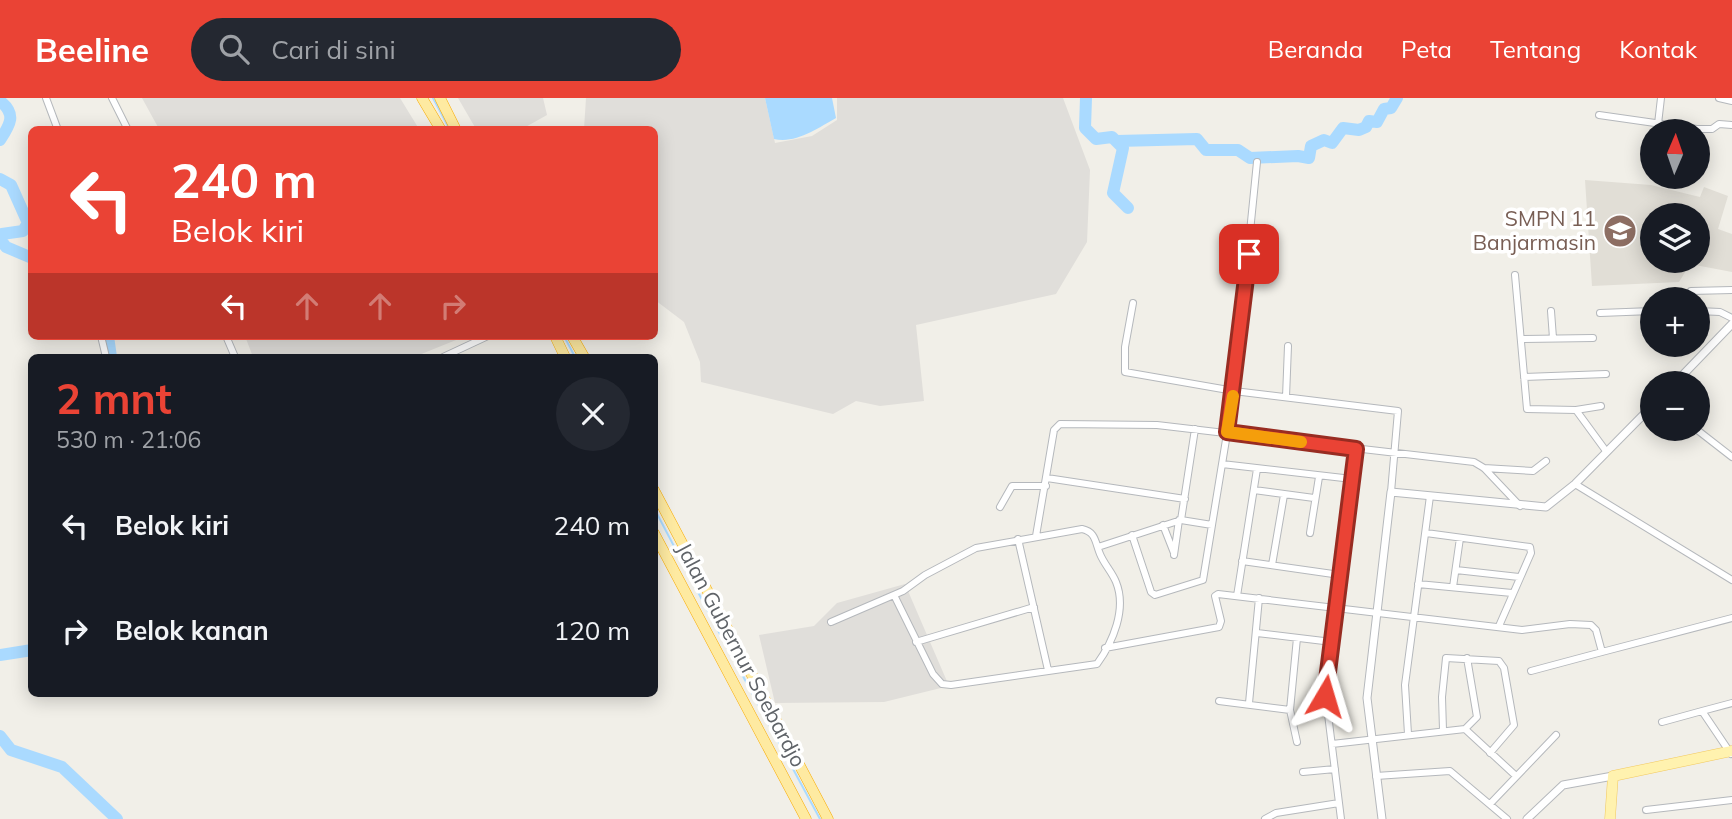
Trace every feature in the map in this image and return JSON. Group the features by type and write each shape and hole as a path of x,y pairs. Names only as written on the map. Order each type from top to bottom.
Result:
{"highway":[{"path":"422,98 439,126"},
{"path":"440,98 454,126"},
{"name":"Jalan Gubernur Soebardjo","path":"658,498 828,819"},
{"name":"Jalan Gubernur Soebardjo","path":"658,541 806,819"},
{"path":"714,648 732,638"}],"main road":[{"path":"1610,819 1613,776 1731,753"}],"street":[{"path":"46,98 56,126"},
{"path":"112,98 126,126"},
{"path":"1659,119 1661,98"},
{"path":"1718,98 1732,101"},
{"path":"1599,115 1640,121"},
{"path":"1710,128 1718,124 1732,125"},
{"path":"1132,535 1155,595 1203,580 1234,391 1257,162"},
{"path":"1515,275 1523,339 1527,409 1576,410 1601,407"},
{"path":"1710,291 1732,290"},
{"path":"1133,303 1125,347 1125,372 1234,391 1398,411 1367,698 1382,819"},
{"path":"1551,311 1553,338"},
{"path":"1600,313 1640,311"},
{"path":"1710,312 1720,312 1732,318"},
{"path":"1687,371 1732,324"},
{"path":"1523,339 1593,338"},
{"path":"449,354 479,340"},
{"path":"1286,397 1288,346"},
{"path":"1524,377 1605,374"},
{"path":"1576,410 1606,452"},
{"path":"1391,492 1521,507 1546,507 1575,484 1640,417"},
{"path":"1036,536 1058,424 1127,422 1227,432 1356,449 1395,451 1474,463 1485,468 1533,471 1546,461"},
{"path":"1163,525 1174,555 1195,429"},
{"path":"1710,440 1732,457"},
{"path":"1341,819 1325,696 1356,449"},
{"path":"1222,464 1352,479"},
{"path":"1485,468 1521,507"},
{"path":"1237,596 1257,470"},
{"path":"1310,533 1319,477"},
{"path":"1000,507 1012,486 1047,482 1185,499"},
{"path":"1575,484 1732,580"},
{"path":"1254,490 1314,498"},
{"path":"1272,565 1284,495"},
{"path":"1408,734 1404,696 1430,496"},
{"path":"1098,547 1180,520 1212,525"},
{"path":"831,622 894,595 961,554 1018,539 1086,530 1093,535 1116,582 1120,597 1119,620 1100,661 1092,666 942,684 933,674 894,595"},
{"path":"1426,533 1528,546 1531,552 1499,626"},
{"path":"1453,587 1460,538"},
{"path":"1018,539 1048,670"},
{"path":"1242,561 1340,575"},
{"path":"1455,570 1519,578"},
{"path":"1418,584 1512,593"},
{"path":"1105,648 1219,628 1221,621 1216,595 1376,610 1535,630 1570,624 1591,625 1596,630 1602,652"},
{"path":"1249,704 1259,598"},
{"path":"916,642 1034,607"},
{"path":"1531,671 1732,618"},
{"path":"1257,633 1332,642"},
{"path":"1297,638 1290,710 1297,742"},
{"path":"1443,730 1445,662 1449,656 1499,661 1504,668 1514,725 1490,753"},
{"path":"1332,744 1465,729 1477,717 1467,658"},
{"path":"1219,701 1290,710"},
{"path":"1662,722 1732,703"},
{"path":"1702,711 1731,753"},
{"path":"1465,729 1516,776"},
{"path":"1490,804 1556,735"},
{"path":"1303,772 1335,769"},
{"path":"1376,776 1450,771 1507,819"},
{"path":"1527,819 1563,785 1613,776"},
{"path":"1646,810 1732,800"},
{"path":"1265,819 1276,813 1339,803"},
{"path":"1305,810 1306,819"}],"shaded area":[{"path":"142,98 400,98 417,126 157,126"},
{"path":"458,98 543,98 547,115 527,126 474,126"},
{"path":"586,98 765,98 775,143 812,136 837,120 837,98 1063,98 1090,170 1087,242 1056,294 916,325 924,401 880,406 856,401 833,414 701,382 700,362 684,322 658,302 658,126 584,126"},
{"name":"SMPN 11 Banjarmasin","path":"1585,180 1640,184 1640,189 1667,189 1700,197 1703,189 1709,189 1728,196 1718,229 1732,234 1732,272 1710,268 1710,203 1640,203 1640,273 1684,273 1679,282 1592,286"},
{"path":"247,340 456,340 421,354 252,354"},
{"path":"905,584 949,686 884,702 775,703 759,635 814,626 837,603"}],"water":[{"path":"765,98 832,98 836,118 799,137 774,139"}],"waterway":[{"path":"433,98 448,126"},
{"path":"1086,98 1085,128 1096,139 1112,137 1123,148 1113,193 1128,208"},
{"path":"1117,141 1197,139 1206,150 1238,150 1250,158 1309,158 1311,146 1324,140 1332,143 1343,128 1359,130 1366,127 1369,121 1377,122 1384,109 1391,108 1397,98"},
{"path":"0,101 10,115 7,129 0,140"},
{"path":"0,179 11,185 28,223 23,231 2,234 0,238"},
{"path":"0,239 6,247 28,256"},
{"path":"109,340 111,354"},
{"path":"566,340 573,354"},
{"path":"658,516 720,634"},
{"path":"0,655 28,651"},
{"path":"731,654 820,819"},
{"path":"0,736 11,750 62,767 117,819"}],"slow traffic":[{"path":"1233,396 1227,432 1301,442"}],"place":[{"name":"SMPN 11 Banjarmasin","path":"1620,231"}],"route":[{"path":"1249,254 1227,432 1356,449 1325,696"}]}
